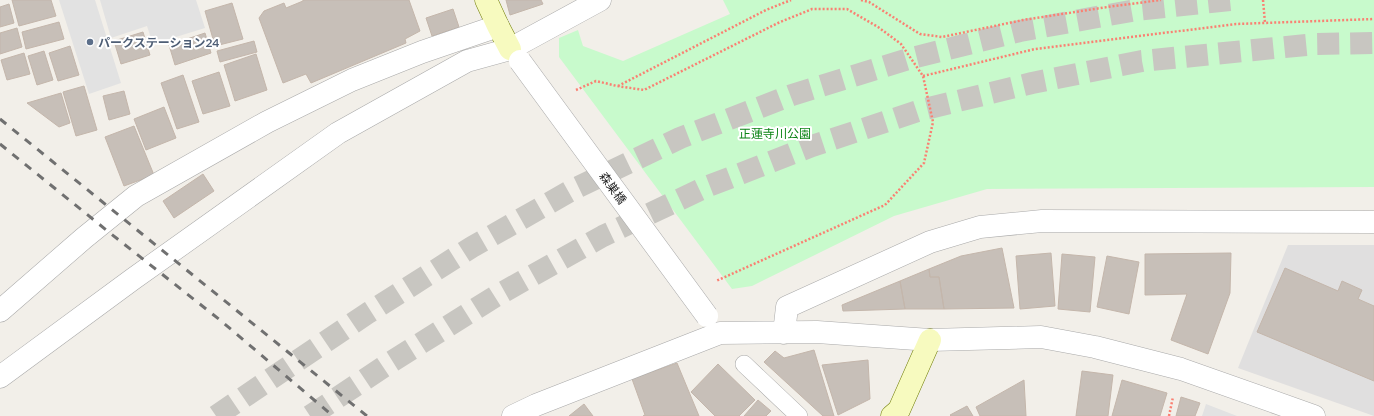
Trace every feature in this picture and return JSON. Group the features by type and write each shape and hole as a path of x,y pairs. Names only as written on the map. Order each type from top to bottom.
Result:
{"street":[{"path":"486,0 498,26 515,55"},
{"path":"0,377 133,279 338,133 467,61 515,55 600,0"},
{"path":"0,311 84,238 136,196 267,122 352,80 422,52 498,26"},
{"name":"森巣橋","path":"515,55 720,333"},
{"path":"784,333 787,307 930,242 980,226 1042,221 1374,222"},
{"path":"513,416 536,405 720,333 817,332 930,340 1041,337 1095,347 1181,369 1314,416"},
{"path":"892,416 899,410 930,340"}],"lane":[{"path":"744,364 799,416"}],"path":[{"path":"617,86 766,10 791,0"},
{"path":"861,0 869,2 920,34 942,37 1023,20 1161,0"},
{"path":"1263,0 1265,23"},
{"path":"550,102 596,81 644,90 778,23 812,9 847,9 878,27 901,44 923,76 933,122 924,163 885,205 690,293"},
{"path":"923,76 1035,49 1236,24 1374,19"},
{"path":"1169,416 1174,394"}],"shaded area":[{"name":"パークステーション24","path":"59,0 95,0 121,83 89,94"},
{"path":"100,0 196,0 205,28 153,44 147,26 111,38"},
{"path":"1288,245 1374,245 1374,416 1238,368"},
{"path":"1206,404 1237,416 1202,416"}],"green space":[{"name":"正蓮寺川公園","path":"723,0 1374,0 1374,187 987,189 894,216 752,286 732,289 559,57 559,38 578,30 583,46 623,61 730,14"}],"building":[{"path":"12,0 51,0 56,16 19,26"},
{"path":"303,0 409,0 420,31 405,39 406,43 311,83 306,74 283,83 259,18 264,11 284,3 286,8"},
{"path":"506,0 541,0 543,4 510,15"},
{"path":"232,3 243,39 215,46 205,11"},
{"path":"9,4 14,23 0,27 0,7"},
{"path":"453,9 459,27 432,36 426,18"},
{"path":"59,22 64,39 26,49 22,32"},
{"path":"17,28 22,47 0,54 0,33"},
{"path":"143,32 150,55 121,64 114,41"},
{"path":"205,33 211,53 175,65 169,45"},
{"path":"254,41 257,52 220,62 217,51"},
{"path":"70,46 79,75 58,81 49,53"},
{"path":"44,51 53,80 37,85 28,56"},
{"path":"24,53 30,74 7,80 1,60"},
{"path":"256,54 267,90 235,101 224,65"},
{"path":"219,72 230,106 203,114 192,81"},
{"path":"183,75 199,122 177,129 161,83"},
{"path":"84,86 97,130 76,136 63,92"},
{"path":"124,91 130,114 109,120 103,96"},
{"path":"61,93 70,123 59,127 27,103"},
{"path":"164,107 176,138 146,150 134,119"},
{"path":"134,126 154,175 124,186 105,137"},
{"path":"203,174 214,191 174,218 163,201"},
{"path":"1002,248 1014,308 944,309 939,277 930,277 929,269 961,256"},
{"path":"1051,253 1055,306 1020,309 1016,256"},
{"path":"1231,253 1230,293 1208,354 1171,340 1187,294 1145,295 1145,254"},
{"path":"1062,254 1095,257 1090,312 1058,309"},
{"path":"1107,256 1139,262 1129,314 1097,307"},
{"path":"1285,268 1338,291 1342,281 1362,290 1358,299 1374,306 1374,381 1257,332"},
{"path":"929,269 930,277 939,277 944,309 905,309 900,281"},
{"path":"900,281 905,309 843,311 842,305"},
{"path":"814,350 834,416 823,416 764,362 775,351 784,358"},
{"path":"868,360 870,399 838,415 822,365"},
{"path":"677,363 699,416 643,416 645,415 632,379"},
{"path":"718,364 755,400 739,416 715,416 691,392"},
{"path":"1082,371 1113,375 1108,416 1076,416"},
{"path":"1024,380 1026,416 980,416 976,407"},
{"path":"1122,380 1167,393 1160,416 1112,416"},
{"path":"1181,397 1200,403 1195,416 1176,416"},
{"path":"758,400 771,411 766,416 744,416"},
{"path":"584,404 593,416 569,416"},
{"path":"967,406 973,416 950,415"}],"tunnel":[{"path":"216,416 368,313 472,247 572,190 680,138 792,95 912,58 1020,31 1136,10 1230,0"},
{"path":"310,416 391,362 496,296 603,236 706,187 812,146 921,110 1032,83 1142,61 1316,44 1374,43"}],"railway":[{"path":"0,119 367,416"},
{"path":"0,144 220,320 333,416"}],"place":[{"name":"パークステーション24","path":"90,42"}]}
